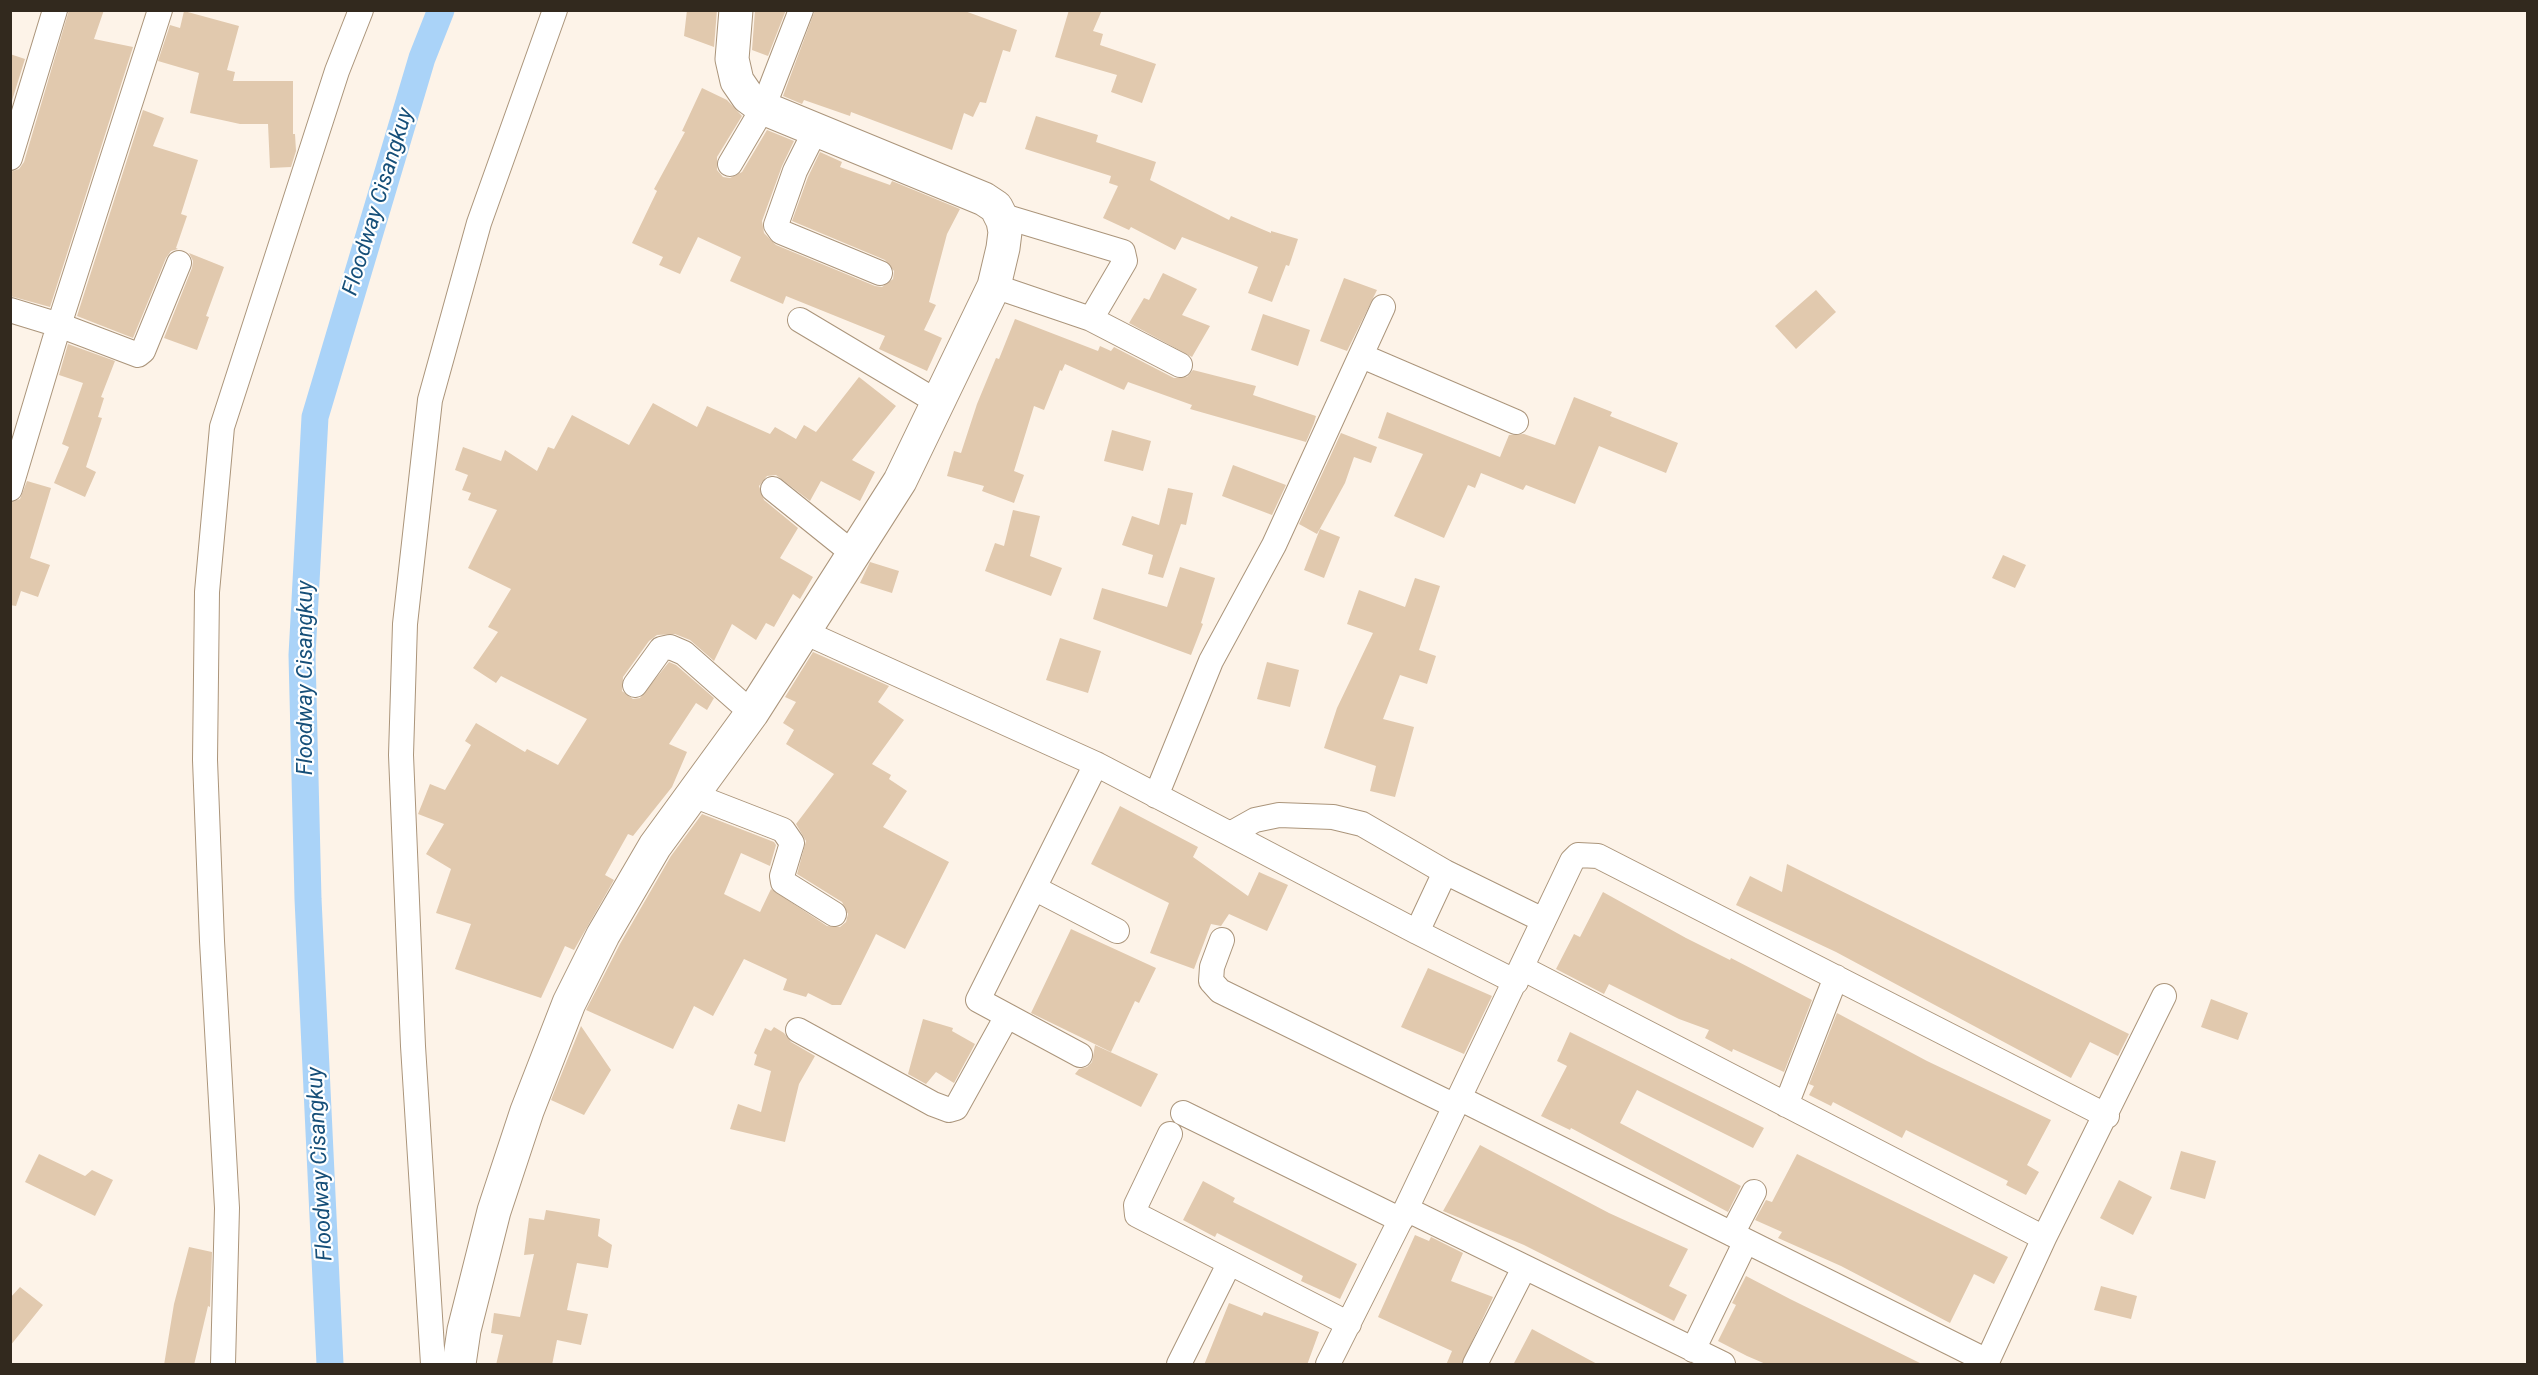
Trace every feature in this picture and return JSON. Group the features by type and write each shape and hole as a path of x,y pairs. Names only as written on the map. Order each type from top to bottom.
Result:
{"street":[{"path":"10,158 55,10"},
{"path":"10,489 59,325 160,10"},
{"path":"223,1365 228,1208 212,941 205,760 207,592 222,427 338,71 361,10"},
{"path":"433,1365 413,1046 401,755 405,624 430,400 479,223 555,10"},
{"path":"459,1365 464,1330 494,1211 527,1111 569,1003 603,935 655,846 752,713 855,555 900,481 994,286 1005,232 996,207 984,199 763,108 748,97 737,81 732,59 736,10"},
{"path":"730,164 763,108 801,10"},
{"path":"815,131 795,171 776,225 781,232 880,273"},
{"path":"1000,215 1123,252 1125,261 1091,319"},
{"path":"10,310 59,325 136,356 141,354 179,263"},
{"path":"994,286 1091,319 1180,365"},
{"path":"1156,796 1211,661 1274,545 1383,308"},
{"path":"800,320 939,403"},
{"path":"1362,356 1516,422"},
{"path":"773,489 855,555"},
{"path":"804,632 1096,764 1417,932 1519,975 1786,1104 2044,1238"},
{"path":"635,685 661,649 670,647 684,653 752,713"},
{"path":"1080,1055 978,1000 1096,764"},
{"path":"693,795 783,830 792,843 782,876 783,882 834,914"},
{"path":"1230,834 1255,820 1279,815 1334,817 1362,824 1445,872 1543,920"},
{"path":"1328,1365 1519,975 1543,920 1572,861 1578,855 1598,856 2107,1116"},
{"path":"1417,932 1445,872"},
{"path":"1034,888 1117,931"},
{"path":"1222,940 1210,981 1220,991 1739,1238 1986,1363 2044,1238 2107,1116 2164,996"},
{"path":"1786,1104 1836,977"},
{"path":"798,1030 933,1104 949,1110 956,1108 1007,1016"},
{"path":"1183,1113 1403,1215 1524,1268 1723,1365"},
{"path":"1170,1134 1136,1206 1137,1215 1349,1324"},
{"path":"1693,1350 1739,1238 1754,1192"},
{"path":"1179,1365 1229,1264"},
{"path":"1474,1365 1524,1268"}],"building":[{"path":"69,10 104,10 94,39 133,47 50,307 10,296 10,172 19,169 24,162"},
{"path":"687,10 717,10 714,47 684,36"},
{"path":"755,10 786,10 768,56 752,50"},
{"path":"815,10 962,10 1017,30 1010,52 1003,50 986,103 980,102 973,117 964,113 952,150 851,112 850,116 804,100 802,104 783,96"},
{"path":"1069,10 1102,10 1093,31 1103,34 1100,45 1156,64 1142,103 1111,92 1117,75 1055,57"},
{"path":"184,11 239,26 227,70 235,72 233,81 293,81 293,134 295,134 296,151 291,167 270,168 268,124 240,124 190,113 199,73 158,61 170,25 180,28"},
{"path":"10,54 25,59 10,107"},
{"path":"702,88 727,100 742,116 717,157 717,170 723,177 730,178 742,172 767,130 794,141 782,166 762,221 764,233 776,245 875,286 882,287 893,279 894,271 885,260 792,221 820,152 842,162 840,167 890,185 892,181 960,209 947,234 929,302 936,305 924,330 942,338 927,371 879,349 885,336 786,296 783,304 730,281 741,257 698,237 680,274 659,265 663,257 632,243 657,191 654,189 685,132 682,131"},
{"path":"143,110 164,118 153,146 198,160 181,214 187,216 176,248 178,249 171,251 166,258 133,338 77,316"},
{"path":"1036,116 1098,135 1096,142 1156,162 1150,180 1229,220 1231,216 1271,233 1271,231 1298,239 1289,266 1286,265 1272,302 1248,293 1258,267 1182,237 1175,250 1131,227 1129,230 1103,218 1118,186 1109,183 1111,176 1025,149"},
{"path":"189,253 224,267 206,316 209,317 197,350 164,338 192,268 193,261"},
{"path":"1163,273 1197,289 1182,315 1210,326 1192,357 1129,323 1144,298 1149,300"},
{"path":"1344,278 1377,290 1347,351 1320,341"},
{"path":"1816,290 1836,312 1796,349 1775,326"},
{"path":"1263,314 1310,330 1298,366 1251,350"},
{"path":"1015,319 1098,351 1100,346 1111,351 1114,347 1174,378 1187,377 1193,370 1256,386 1253,395 1316,416 1314,423 1306,442 1190,409 1192,405 1128,382 1124,390 1065,364 1062,371 1060,370 1044,410 1034,406 1014,471 1024,475 1014,503 982,491 984,486 947,476 954,451 961,453 977,404"},
{"path":"68,344 115,361 101,397 104,398 98,417 102,418 86,467 96,472 85,497 54,483 69,447 62,444 83,383 59,375"},
{"path":"859,377 896,406 852,460 875,472 860,501 821,481 810,501 776,475 767,476 759,486 764,500 798,528 780,558 813,577 800,599 793,594 774,627 766,623 756,640 732,624 714,661 690,640 675,634 657,635 649,641 623,677 622,691 633,699 640,698 669,662 676,665 714,698 707,710 696,703 669,744 687,752 672,787 633,836 628,834 605,875 614,880 574,950 565,946 541,998 455,969 471,924 436,913 451,869 426,854 444,824 418,814 430,784 445,790 471,745 465,741 476,723 525,752 527,749 558,765 587,719 501,676 496,683 473,668 498,632 488,627 511,589 468,568 497,510 468,500 471,493 462,490 468,475 455,470 463,447 501,461 505,450 537,471 548,447 554,449 572,415 629,445 653,403 697,427 707,406 770,434 775,427 796,439 804,425 816,432"},
{"path":"1574,397 1612,412 1610,416 1678,443 1666,473 1599,446 1575,504 1526,485 1523,490 1481,473 1475,488 1468,485 1444,538 1394,516 1423,454 1378,438 1387,412 1500,457 1509,435 1524,434 1555,445"},
{"path":"1112,430 1151,441 1143,471 1104,461"},
{"path":"1341,433 1377,447 1371,463 1354,457 1345,483 1317,534 1299,524"},
{"path":"1233,465 1286,485 1272,515 1222,496"},
{"path":"27,481 51,488 30,558 50,565 38,597 21,591 16,606 10,605 10,503 20,499"},
{"path":"1168,488 1193,493 1186,525 1181,524 1163,578 1148,574 1153,555 1122,545 1132,516 1159,525"},
{"path":"1013,510 1040,516 1030,556 1062,568 1051,596 985,571 995,543 1004,546"},
{"path":"1320,529 1340,537 1324,578 1304,570"},
{"path":"2003,555 2026,565 2015,588 1992,578"},
{"path":"870,562 899,571 892,593 860,583"},
{"path":"1180,567 1215,578 1201,623 1203,624 1191,655 1093,619 1102,588 1167,607"},
{"path":"1415,578 1440,586 1419,650 1436,656 1427,684 1400,675 1383,719 1414,727 1395,797 1370,791 1376,766 1324,748 1337,708 1373,633 1347,624 1359,590 1405,607"},
{"path":"1060,638 1101,651 1088,693 1046,680"},
{"path":"813,652 889,686 878,702 904,720 872,764 891,775 889,779 907,791 883,827 949,862 905,949 876,934 841,1005 832,1005 808,993 806,997 783,990 787,979 744,959 713,1016 694,1006 673,1049 586,1010 620,944 671,856 702,814 774,842 776,845 770,866 741,853 724,894 760,912 771,889 827,926 840,927 846,922 848,914 842,902 797,874 806,841 796,824 834,774 786,744 794,730 783,723 796,702 785,697"},
{"path":"1267,662 1299,670 1290,707 1257,699"},
{"path":"1120,806 1198,847 1193,857 1248,896 1259,872 1288,885 1267,931 1229,914 1221,926 1211,924 1194,969 1150,953 1169,903 1091,864"},
{"path":"1787,864 2129,1034 2118,1056 2090,1042 2071,1078 1836,952 1736,905 1750,876 1782,892"},
{"path":"1603,892 1686,938 1730,960 1731,958 1812,1000 1784,1072 1733,1049 1732,1052 1705,1038 1709,1030 1679,1019 1609,984 1604,994 1556,969 1574,934 1580,937"},
{"path":"1071,929 1156,968 1139,1003 1135,1001 1111,1052 1031,1013"},
{"path":"1428,968 1492,996 1464,1054 1401,1027"},
{"path":"2211,999 2248,1013 2238,1040 2201,1027"},
{"path":"1837,1013 1927,1061 2051,1120 2027,1165 2039,1172 2026,1195 2006,1185 2008,1181 1906,1130 1902,1138 1833,1102 1831,1106 1809,1095 1814,1086 1809,1084"},
{"path":"923,1019 953,1028 952,1031 975,1044 954,1083 936,1072 926,1084 908,1074"},
{"path":"581,1026 611,1070 584,1115 551,1100"},
{"path":"774,1027 784,1033 791,1042 815,1056 799,1084 785,1142 730,1129 738,1104 761,1112 771,1071 754,1065 757,1055 754,1053 765,1028 771,1031"},
{"path":"1570,1032 1764,1128 1753,1148 1637,1090 1620,1123 1741,1186 1728,1212 1571,1128 1570,1130 1541,1116 1567,1066 1557,1061"},
{"path":"1095,1045 1158,1074 1141,1107 1075,1074 1092,1062"},
{"path":"1480,1145 1609,1213 1688,1249 1669,1286 1687,1295 1674,1321 1524,1245 1443,1211"},
{"path":"2181,1151 2216,1161 2205,1199 2170,1189"},
{"path":"39,1154 85,1176 92,1170 113,1180 95,1216 25,1182"},
{"path":"1797,1154 2008,1257 1994,1284 1974,1274 1950,1323 1841,1266 1778,1238 1782,1232 1755,1220 1766,1200 1772,1202"},
{"path":"2119,1180 2152,1197 2133,1235 2100,1218"},
{"path":"1203,1181 1235,1198 1233,1202 1357,1264 1340,1299 1301,1281 1303,1276 1217,1233 1215,1237 1183,1220"},
{"path":"546,1210 600,1219 598,1236 612,1245 608,1268 577,1263 567,1310 588,1314 581,1345 557,1340 552,1365 496,1365 503,1335 491,1333 494,1313 520,1317 534,1254 524,1255 529,1218 544,1220"},
{"path":"1415,1235 1429,1241 1431,1237 1463,1253 1451,1281 1493,1297 1461,1365 1446,1365 1452,1351 1378,1317"},
{"path":"189,1247 212,1252 210,1307 208,1306 194,1365 164,1365 174,1304"},
{"path":"1746,1276 1924,1365 1768,1365 1747,1356 1718,1341 1736,1305 1732,1303"},
{"path":"2101,1286 2137,1296 2131,1319 2094,1310"},
{"path":"20,1287 43,1305 10,1346 10,1298"},
{"path":"1229,1303 1262,1316 1264,1312 1319,1332 1307,1365 1204,1365"},
{"path":"1532,1329 1599,1365 1513,1365"}],"waterway":[{"name":"Floodway Cisangkuy","path":"330,1364 308,899 302,655 315,417 422,58 441,10"}]}
